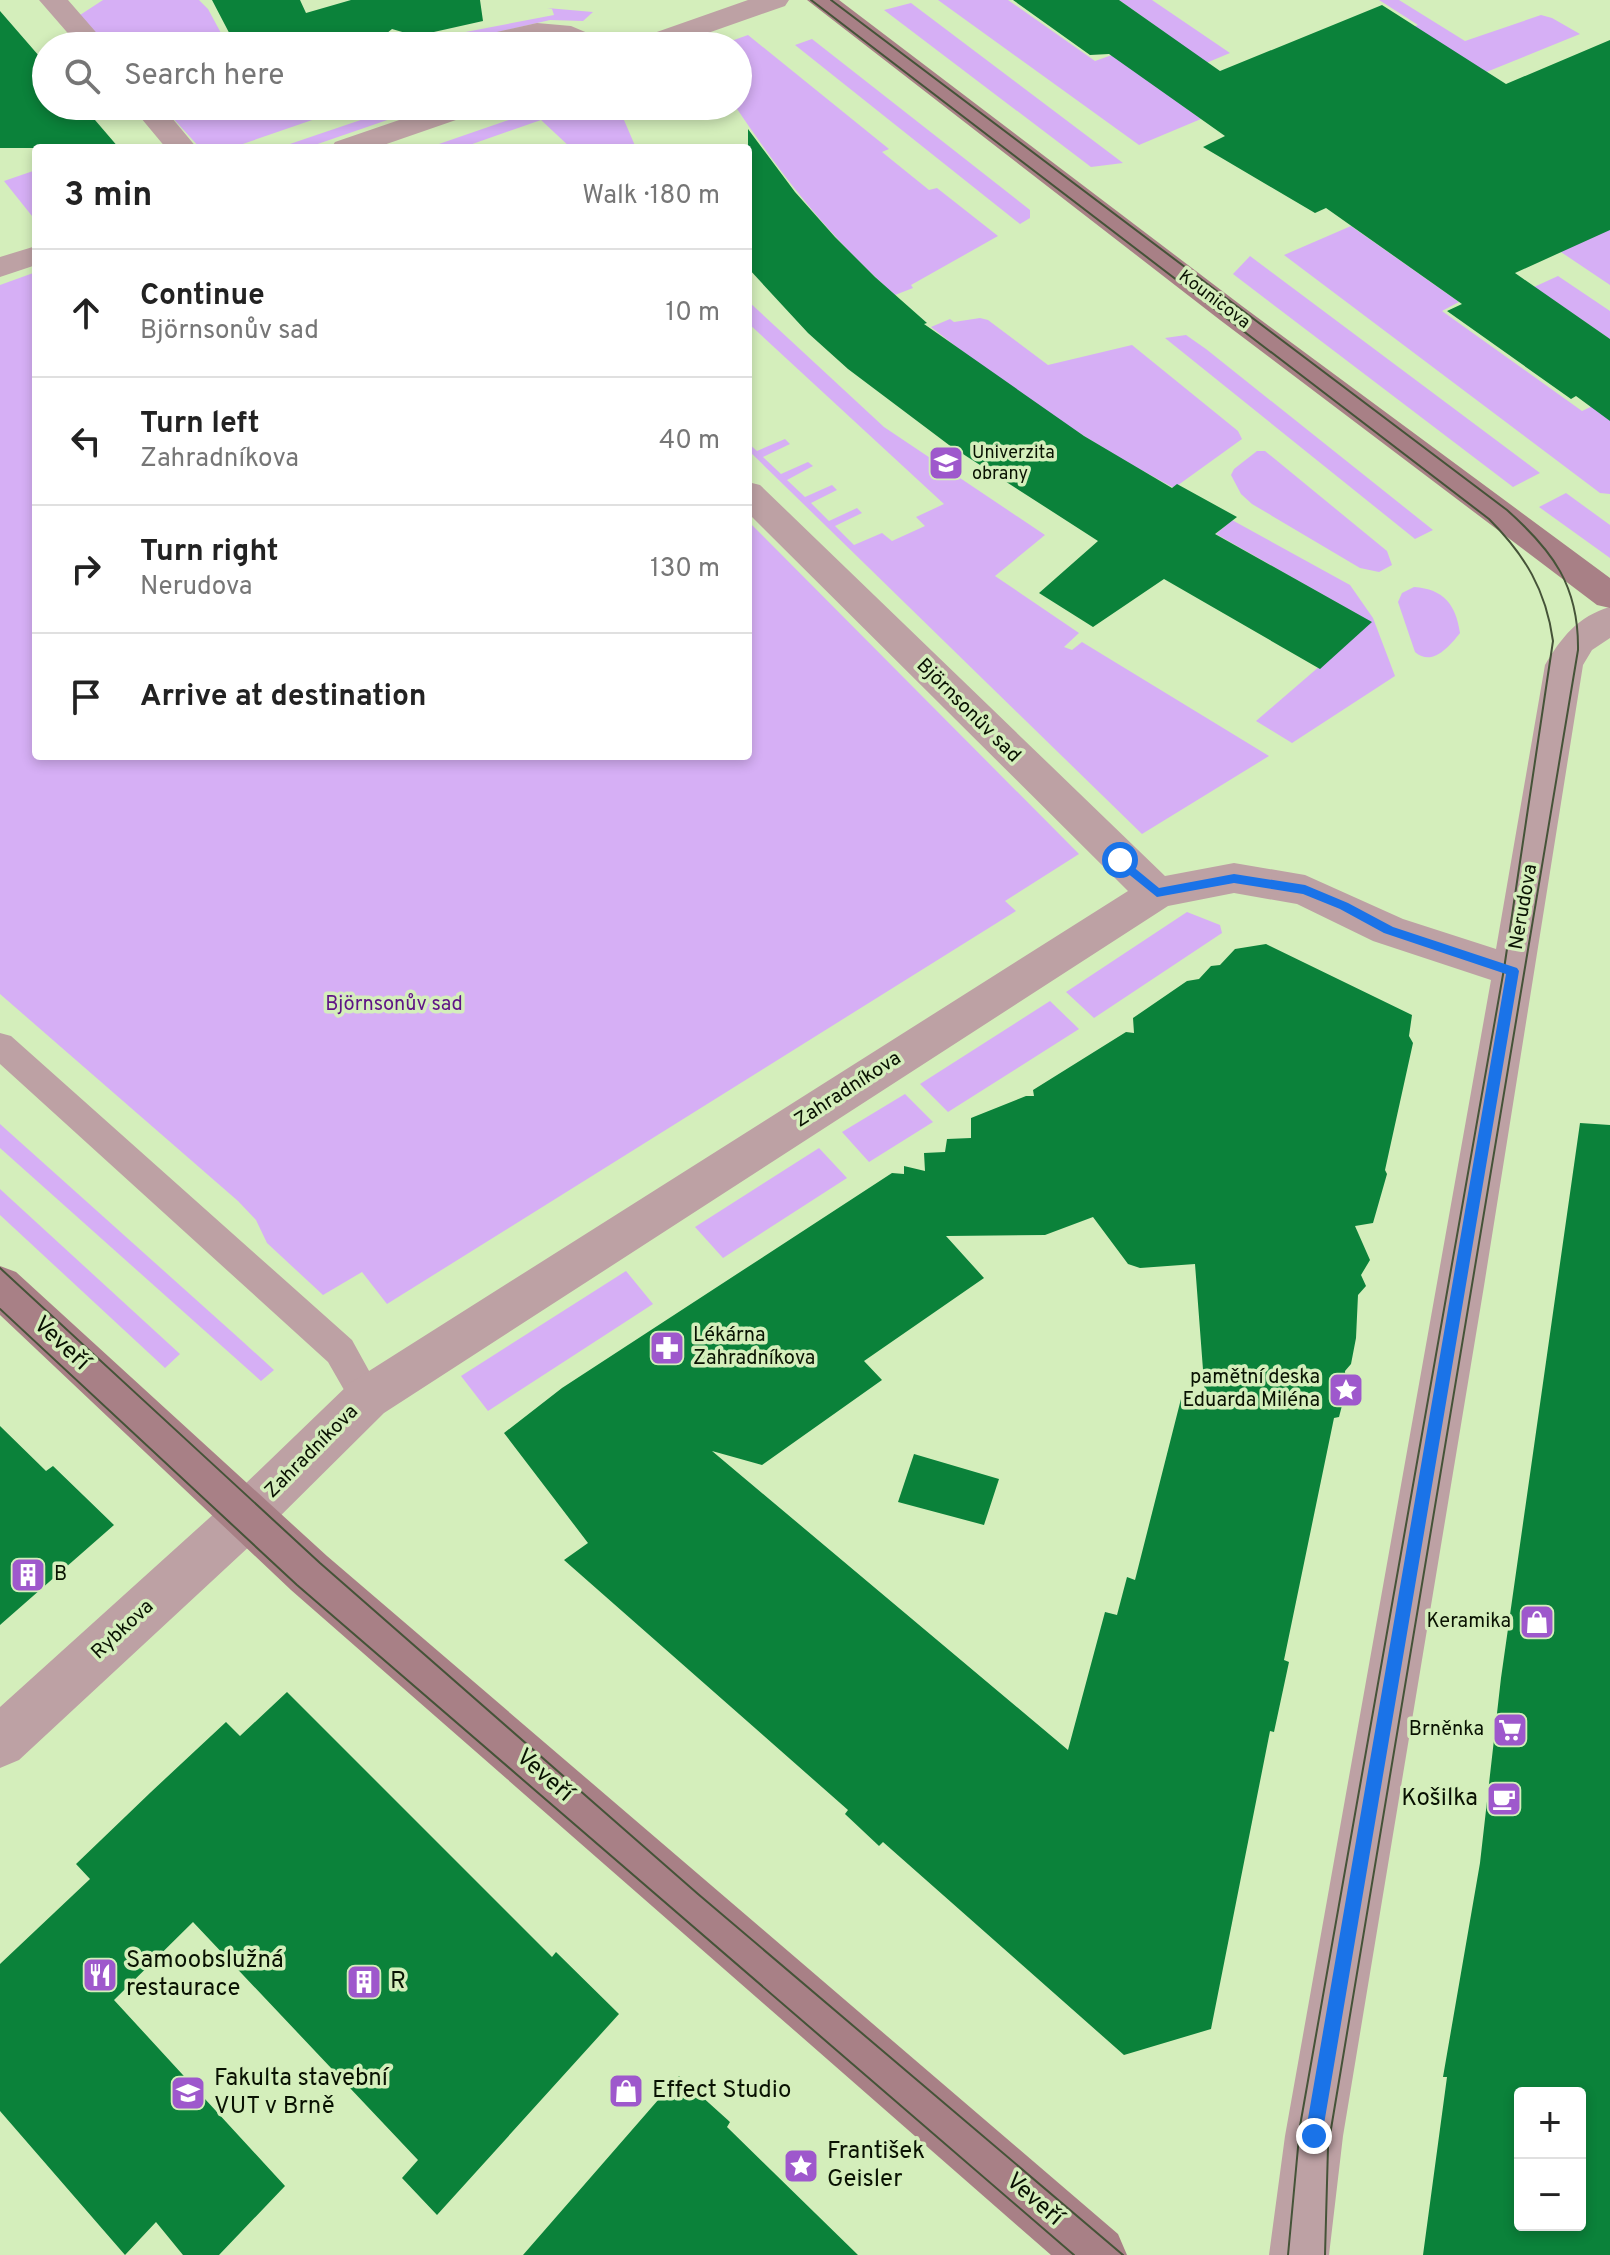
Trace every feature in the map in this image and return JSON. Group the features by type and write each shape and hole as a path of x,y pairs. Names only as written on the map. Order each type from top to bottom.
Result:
{"street":[{"path":"53,0 82,32"},
{"path":"684,32 775,0"},
{"name":"Kounicova","path":"821,0 1244,323 1610,596"},
{"path":"158,120 179,144"},
{"path":"373,144 394,141 439,120"},
{"path":"0,267 32,256"},
{"name":"Björnsonův sad","path":"752,497 1157,893"},
{"name":"Nerudova","path":"1299,2255 1314,2136 1564,665 1579,641 1610,620"},
{"name":"Zahradníkova","path":"246,1516 367,1398 1157,893 1234,878 1305,890 1344,906 1388,930 1513,971"},
{"name":"Veveří","path":"0,1286 246,1516 1097,2255"},
{"name":"Rybkova","path":"0,1742 246,1516"}],"lane":[{"path":"523,32 537,29 569,32"},
{"path":"0,1045 340,1351 367,1398"}],"green space":[{"path":"103,0 199,0 208,9 220,32 95,32 80,15"},
{"path":"938,0 1008,0 1095,61 1112,55 1201,119 1139,145"},
{"path":"1119,0 1152,0 1230,53 1199,66 1164,32"},
{"path":"1379,0 1399,0 1465,41 1541,15 1580,34 1474,77 1610,164 1610,285 1482,199 1368,45 1418,25"},
{"path":"911,3 1123,163 1091,167 884,10"},
{"path":"547,8 593,12 583,21 550,20 498,32 465,32 554,15 552,9"},
{"path":"752,38 889,149 882,152 929,190 937,188 998,236 911,285 913,288 895,295 850,252 771,157 745,120 752,120"},
{"path":"812,39 1030,210 1030,218 1020,224 795,45"},
{"path":"175,120 312,120 243,144 196,144"},
{"path":"361,120 387,120 318,144 290,144"},
{"path":"508,120 541,120 472,144 439,144"},
{"path":"541,120 624,120 634,144 567,144"},
{"path":"32,171 32,216 4,181"},
{"path":"1351,226 1459,302 1442,311 1582,411 1610,398 1610,494 1600,493 1284,255"},
{"path":"1250,256 1540,473 1513,487 1233,274"},
{"name":"Björnsonův sad","path":"32,273 32,760 752,760 752,525 1079,854 1005,901 1016,911 387,1304 362,1272 323,1295 267,1243 256,1220 238,1201 0,994 0,285"},
{"path":"1558,276 1610,311 1610,339 1534,287"},
{"path":"752,305 884,427 1045,535 995,576 1079,633 1064,647 1072,650 1082,642 1269,756 1142,834 752,454 752,447 757,451 785,439 790,444 763,457 781,474 808,462 813,466 787,480 805,497 832,485 837,490 811,503 829,521 857,508 862,513 835,526 854,545 882,533 892,541 925,526 916,517 944,504 752,327"},
{"path":"980,318 988,320 1048,365 1132,345 1238,431 1242,439 1174,488 1049,413 931,327 950,319 954,322"},
{"path":"1186,335 1433,530 1415,539 1165,338"},
{"path":"1257,451 1265,451 1387,551 1392,565 1379,572 1360,568 1252,504 1241,494 1231,475"},
{"path":"1566,493 1610,525 1610,558 1539,507"},
{"path":"1232,520 1350,585 1373,618 1395,676 1292,743 1256,721 1371,622 1216,534"},
{"path":"1414,587 1441,595 1452,607 1458,623 1460,633 1434,656 1421,656 1415,652 1398,602 1402,593"},
{"path":"1187,912 1220,925 1222,933 1094,1018 1066,992"},
{"path":"1050,1001 1079,1029 948,1112 920,1084"},
{"path":"905,1094 933,1122 869,1162 842,1132"},
{"path":"0,1124 274,1370 261,1381 0,1148"},
{"path":"819,1148 847,1178 723,1258 695,1227"},
{"path":"0,1189 180,1354 165,1368 0,1215"},
{"path":"626,1271 653,1304 488,1411 461,1376"}],"building":[{"path":"212,0 300,0 306,13 351,0 480,0 483,21 434,32 392,29 388,32 229,32"},
{"path":"1013,0 1119,0 1220,71 1382,5 1506,84 1610,40 1610,230 1515,273 1610,339 1610,421 1576,396 1571,399 1447,311 1462,304 1326,208 1315,213 1203,147 1225,136 1109,54 1090,55"},
{"path":"0,11 32,48 32,120 95,120 116,144 32,144 32,148 0,148"},
{"path":"748,129 795,192 835,237 927,323 924,324 1084,436 1172,488 1177,484 1237,517 1215,534 1372,622 1320,669 1164,579 1093,627 1039,593 1098,541 949,445 848,369 808,333 752,272 752,144 748,144"},
{"path":"1266,944 1412,1015 1409,1036 1413,1043 1385,1170 1387,1174 1373,1223 1355,1226 1370,1260 1361,1275 1366,1286 1358,1295 1356,1338 1351,1364 1345,1371 1346,1390 1339,1417 1334,1418 1284,1660 1289,1662 1274,1732 1270,1731 1211,2029 1124,2055 883,1842 879,1846 845,1814 848,1810 564,1560 588,1543 504,1433 562,1388 892,1173 904,1174 904,1166 925,1171 924,1153 945,1152 947,1139 971,1138 971,1118 1026,1096 1034,1096 1033,1090 1126,1032 1134,1033 1133,1018 1187,981 1199,979 1211,966 1220,965 1235,949","holes":["1093,1217 1128,1264 1140,1268 1195,1264 1205,1396 1183,1391 1135,1580 1127,1577 1117,1615 1105,1612 1068,1750 712,1451 762,1465 882,1380 864,1361 984,1278 946,1236 1045,1235"]},
{"path":"1580,1123 1610,1125 1610,2255 1423,2255 1447,2077 1443,2077 1480,1863 1501,1678"},
{"name":"B","path":"0,1426 46,1471 53,1466 114,1525 0,1625"},
{"path":"914,1454 999,1479 984,1525 898,1502"},
{"name":"Fakulta stavební VUT v Brně","path":"287,1692 552,1957 556,1952 619,2014 437,2215 402,2178 418,2160 193,1922 114,2000 285,2186 219,2255 183,2255 156,2222 125,2255 0,2111 0,1964 90,1879 76,1864 151,1792 226,1722 240,1736"},
{"path":"679,2076 730,2122 727,2127 858,2255 523,2255"}],"tram line":[{"path":"811,0 1489,519 1532,574 1550,623 1553,641 1504,969 1300,2126 1288,2255"},
{"path":"831,0 1507,510 1550,555 1568,588 1574,607 1578,650 1328,2147 1325,2255"},
{"path":"0,1268 320,1563 698,1894 1123,2255"},
{"path":"0,1309 297,1585 1074,2255"}],"place":[{"name":"Univerzita obrany","path":"946,463"},
{"name":"Lékárna Zahradníkova","path":"667,1348"},
{"name":"pamětní deska Eduarda Miléna","path":"1346,1390"},
{"name":"B","path":"28,1575"},
{"name":"Keramika","path":"1537,1622"},
{"name":"Brněnka","path":"1510,1730"},
{"name":"Košilka","path":"1504,1799"},
{"name":"Samoobslužná restaurace","path":"100,1975"},
{"name":"R","path":"364,1982"},
{"name":"Effect Studio","path":"626,2091"},
{"name":"Fakulta stavební VUT v Brně","path":"188,2093"},
{"name":"František Geisler","path":"801,2166"}],"route":[{"path":"1120,860 1157,893 1234,878 1305,890 1344,906 1388,930 1513,971 1314,2136"}]}
